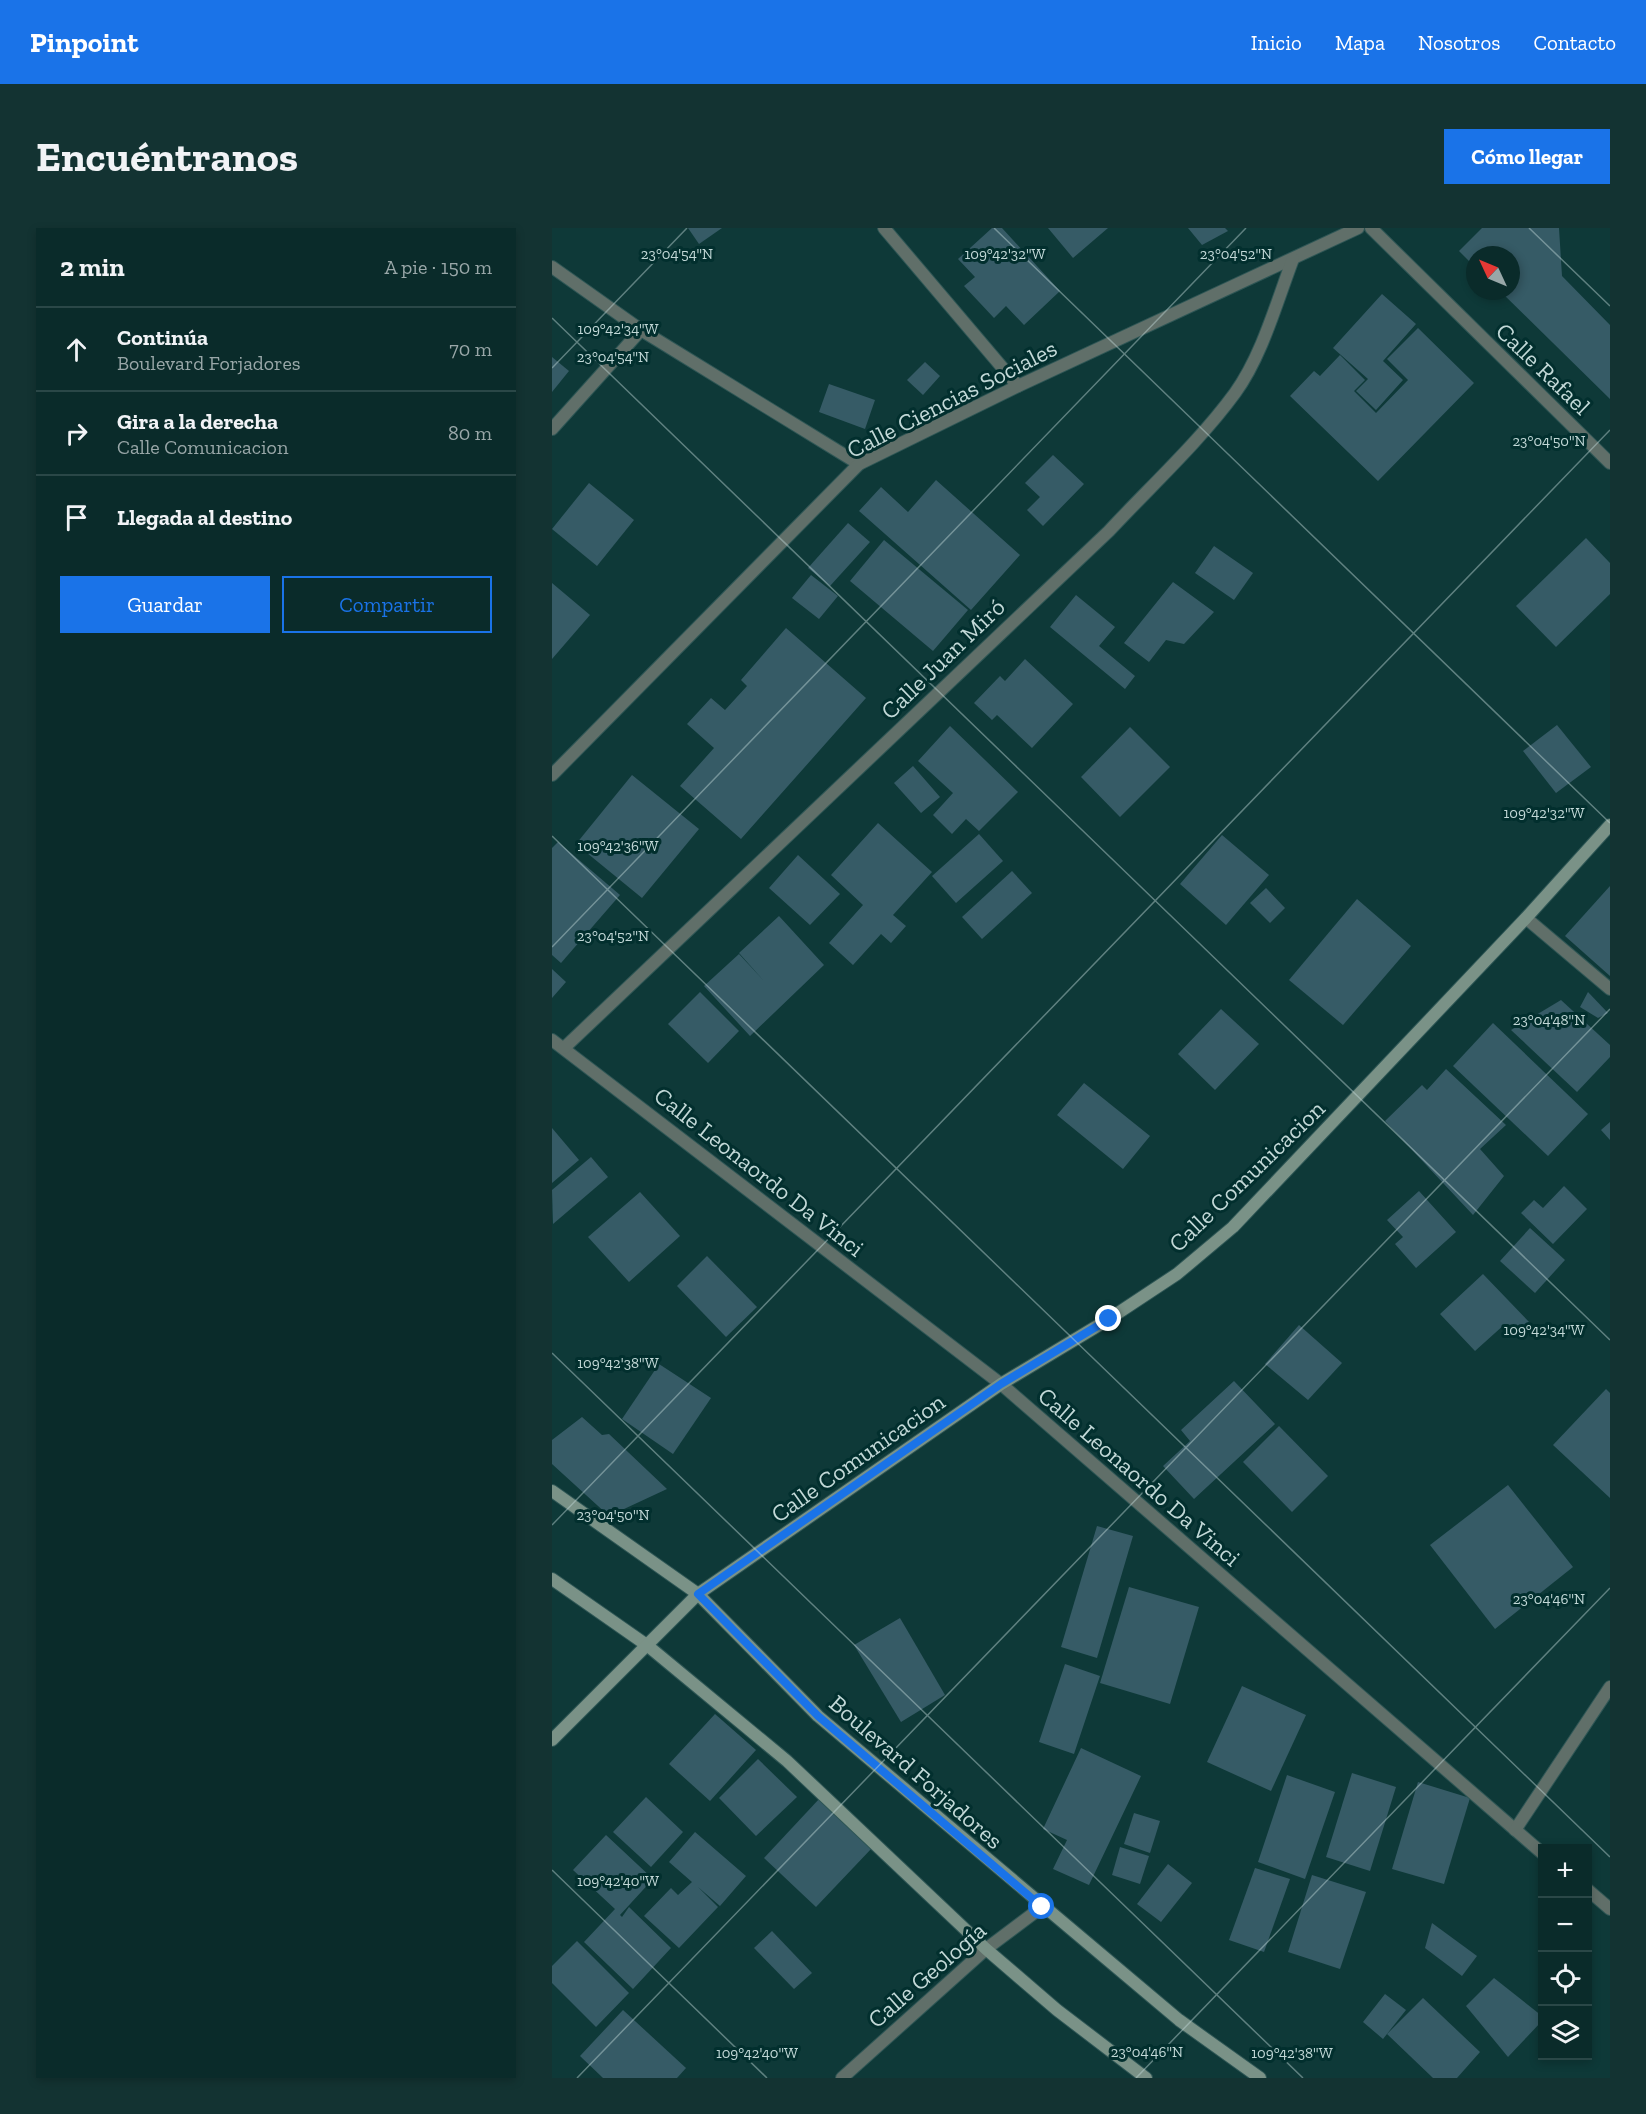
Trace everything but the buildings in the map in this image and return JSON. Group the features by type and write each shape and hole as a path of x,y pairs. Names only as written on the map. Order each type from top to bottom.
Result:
{"street":[{"path":"884,228 1018,386"},
{"name":"Calle Ciencias Sociales","path":"552,775 859,464 1018,386 1358,228"},
{"name":"Calle Rafael","path":"1371,228 1610,463"},
{"name":"Calle Juan Miró","path":"564,1048 1100,539 1172,464 1236,391 1260,347 1293,259"},
{"path":"552,267 641,330 859,464"},
{"path":"552,429 641,330"},
{"name":"Calle Comunicacion","path":"552,1740 698,1594 1001,1384 1109,1319 1177,1274 1233,1227 1526,918 1610,825"},
{"path":"1526,918 1610,989"},
{"name":"Calle Leonaordo Da Vinci","path":"552,1040 1001,1384 1538,1850"},
{"name":"Boulevard Forjadores","path":"552,1491 698,1594 818,1716 1042,1907 1179,2020 1260,2078"},
{"path":"552,1579 648,1646 787,1761 986,1948 1057,2010 1146,2078"},
{"path":"1515,1830 1610,1687"},
{"path":"1592,1894 1610,1909"},
{"name":"Calle Geología","path":"842,2078 986,1948 1042,1907"}],"route":[{"path":"1042,1907 818,1716 698,1594 1001,1384 1109,1319"}]}
